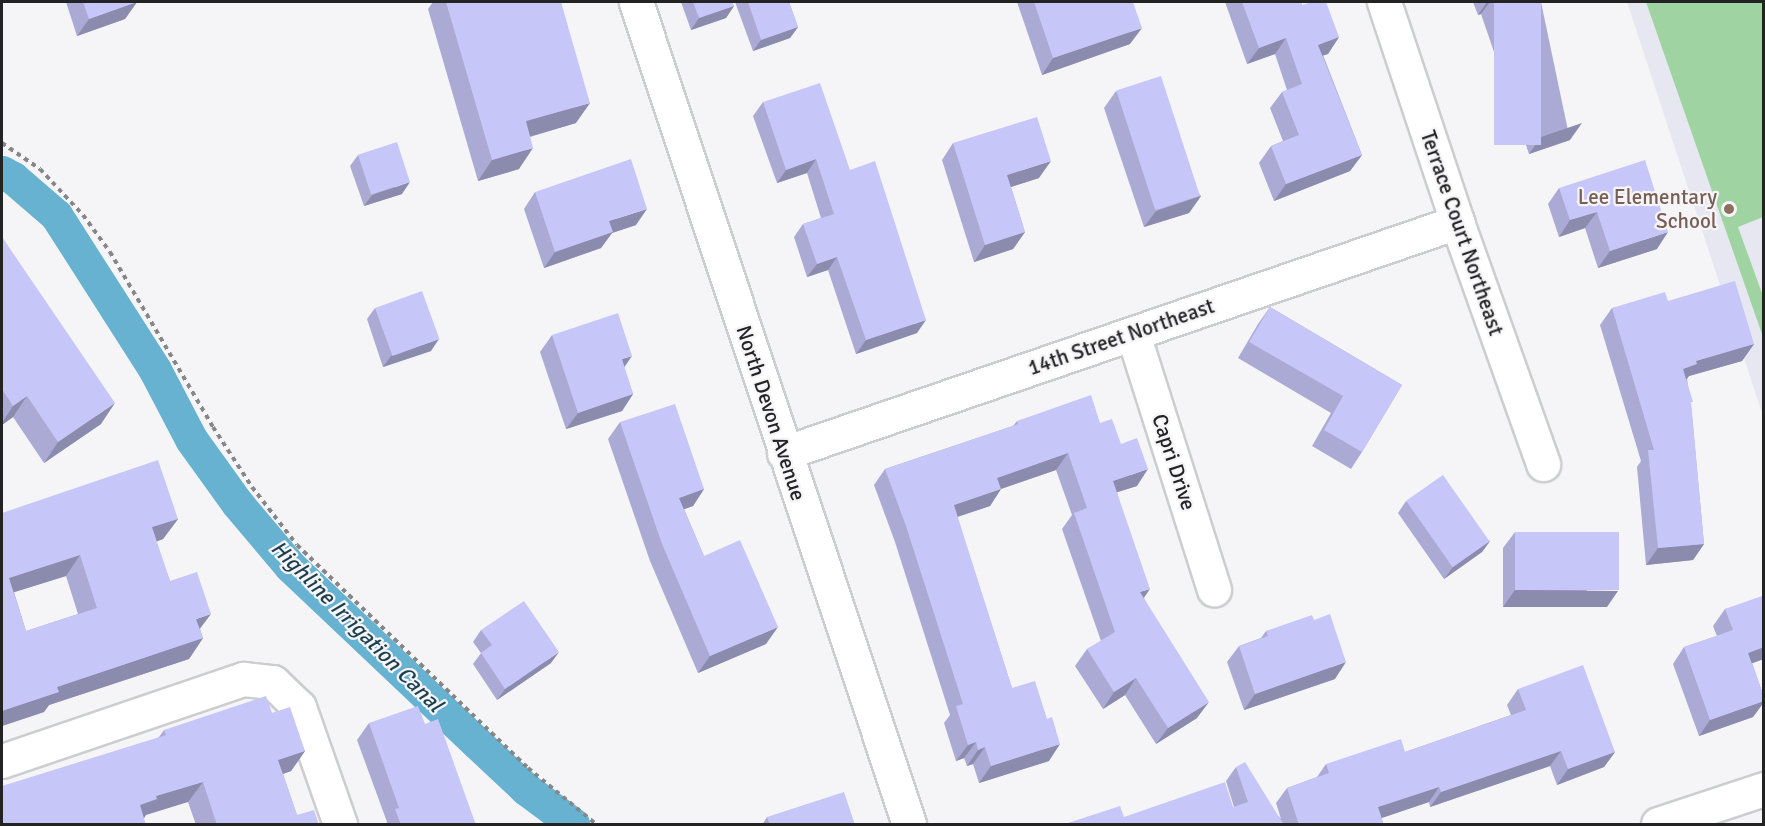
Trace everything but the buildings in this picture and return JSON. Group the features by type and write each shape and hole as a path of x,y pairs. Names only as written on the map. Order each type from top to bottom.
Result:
{"street":[{"name":"North Devon Avenue","path":"636,2 909,825"},
{"name":"Terrace Court Northeast","path":"1384,2 1457,222 1543,464"},
{"name":"14th Street Northeast","path":"784,453 1457,222"},
{"name":"Capri Drive","path":"1134,334 1214,589"},
{"path":"2,761 243,679 273,682 299,707 340,825"},
{"path":"1658,825 1764,789"}],"path":[{"path":"2,142 40,169 83,215 110,252 246,479 297,545 528,768 596,825"}],"shaded area":[{"name":"Lee Elementary School","path":"1627,2 1763,2 1763,416"}],"green space":[{"name":"Lee Elementary School","path":"1646,2 1763,2 1763,217 1738,227 1763,296 1763,337"}],"waterway":[{"name":"Highline Irrigation Canal","path":"2,172 13,178 56,215 155,370 191,439 237,503 290,566 526,789 573,824"}],"place":[{"name":"Lee Elementary School","path":"1729,209"}]}
